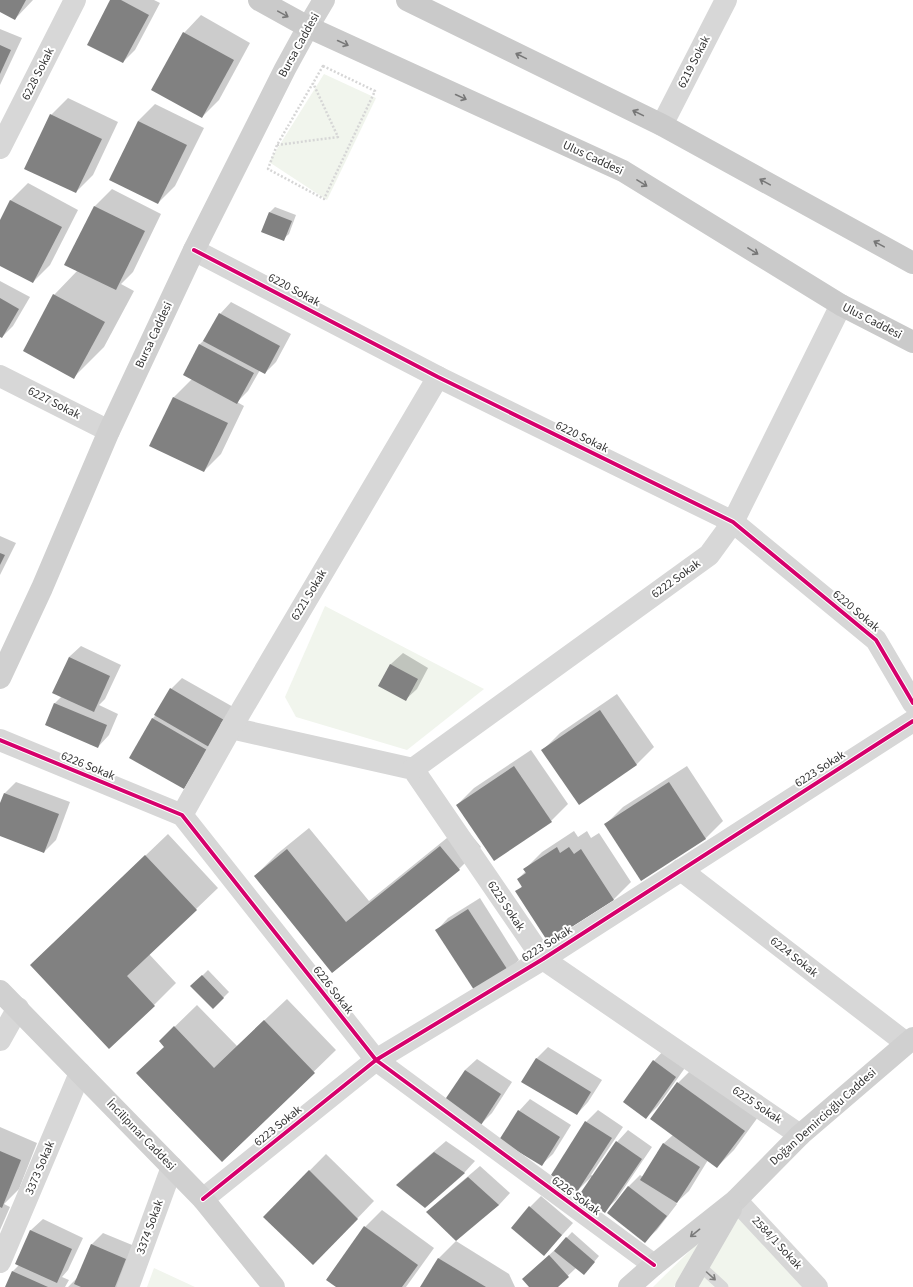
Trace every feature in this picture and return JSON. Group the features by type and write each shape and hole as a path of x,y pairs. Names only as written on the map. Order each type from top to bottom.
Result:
{"main road":[{"name":"Ulus Caddesi","path":"259,0 308,27 623,171 841,305 913,342"},
{"name":"Bursa Caddesi","path":"0,678 42,588 109,431 194,250 285,68 324,0"},
{"path":"406,0 662,125 913,263"},
{"name":"İncilipınar Caddesi","path":"0,991 203,1199 274,1287"},
{"name":"Doğan Demircioğlu Caddesi","path":"630,1287 654,1265 736,1200 800,1135 910,1041"},
{"name":"Doğan Demircioğlu Caddesi","path":"686,1287 736,1200"}],"street":[{"name":"6228 Sokak","path":"3,138 75,0"},
{"name":"6219 Sokak","path":"662,125 726,0"},
{"name":"6220 Sokak","path":"194,250 438,377 733,522 876,640 913,703"},
{"name":"6222 Sokak","path":"413,770 709,555 733,522 841,305"},
{"name":"6227 Sokak","path":"0,376 109,431"},
{"name":"6221 Sokak","path":"182,815 231,728 438,377"},
{"name":"6223 Sokak","path":"203,1199 376,1060 543,959 913,721"},
{"path":"231,728 413,770"},
{"name":"6226 Sokak","path":"0,740 182,815 376,1060 654,1265"},
{"name":"6225 Sokak","path":"413,770 543,959 800,1135"},
{"name":"6224 Sokak","path":"681,870 910,1041"},
{"path":"0,1040 18,1008"},
{"name":"3373 Sokak","path":"0,1262 80,1073"},
{"name":"3374 Sokak","path":"128,1287 172,1167"},
{"name":"2584/1 Sokak","path":"736,1200 817,1287"}],"lane":[{"path":"699,1265 724,1287"}],"path":[{"path":"323,66 375,91 324,199 268,169 277,145 323,66"},
{"path":"277,145 338,136 313,83"}],"shaded area":[{"path":"324,74 376,98 327,200 269,162"},
{"path":"325,606 484,689 407,750 296,717 285,697"},
{"path":"736,1200 809,1287 683,1287"},
{"path":"711,1230 674,1287 653,1287"},
{"path":"154,1268 195,1287 147,1287"}],"building":[{"path":"0,0 26,0 15,20 0,12"},
{"path":"110,0 121,0 149,15 123,63 87,45"},
{"path":"183,32 234,60 202,118 151,90"},
{"path":"0,45 11,50 0,74"},
{"path":"50,114 102,139 76,193 24,169"},
{"path":"138,121 187,145 158,204 109,180"},
{"path":"10,200 62,227 33,283 0,266 0,220"},
{"path":"94,206 145,231 116,290 64,265"},
{"path":"269,212 292,221 284,241 261,232"},
{"path":"53,294 105,322 74,379 23,351"},
{"path":"0,298 19,309 2,338 0,337"},
{"path":"219,313 280,346 265,374 203,341"},
{"path":"199,344 254,373 237,404 183,375"},
{"path":"173,397 228,423 204,472 149,446"},
{"path":"0,553 5,555 0,565"},
{"path":"69,657 110,676 94,712 52,693"},
{"path":"390,664 418,679 406,701 378,686"},
{"path":"170,688 224,720 209,747 154,715"},
{"path":"54,703 107,725 98,748 45,725"},
{"path":"600,710 637,765 579,805 541,750"},
{"path":"152,718 207,750 184,789 129,758"},
{"path":"514,766 552,822 494,861 456,805"},
{"path":"669,782 706,839 641,881 604,824"},
{"path":"4,793 59,814 44,853 0,836 0,803"},
{"path":"440,846 460,870 332,973 254,876 287,849 346,922"},
{"path":"557,847 560,853 569,847 574,854 581,849 614,900 548,942 515,891 522,887 517,879 526,873 523,869"},
{"path":"145,855 197,910 127,976 155,1006 109,1049 30,965"},
{"path":"468,909 509,972 476,993 435,930"},
{"path":"202,975 224,998 213,1009 190,986"},
{"path":"264,1020 315,1073 222,1162 136,1073 164,1047 159,1041 174,1026 214,1068"},
{"path":"536,1058 591,1092 577,1115 521,1082"},
{"path":"653,1060 676,1077 646,1119 623,1102"},
{"path":"465,1070 501,1094 481,1125 444,1101"},
{"path":"677,1082 745,1131 717,1168 650,1119"},
{"path":"518,1110 560,1137 542,1166 499,1140"},
{"path":"585,1121 612,1138 577,1192 551,1175"},
{"path":"616,1141 642,1159 605,1213 579,1195"},
{"path":"663,1143 700,1167 677,1203 640,1180"},
{"path":"0,1151 21,1160 2,1208 0,1207"},
{"path":"434,1152 465,1173 425,1208 396,1185"},
{"path":"309,1170 358,1219 313,1265 263,1217"},
{"path":"468,1177 499,1205 456,1241 426,1212"},
{"path":"628,1186 667,1216 645,1243 607,1213"},
{"path":"529,1206 562,1235 544,1256 511,1228"},
{"path":"364,1226 418,1265 402,1287 336,1287 326,1280"},
{"path":"30,1230 72,1249 57,1283 15,1264"},
{"path":"566,1237 595,1262 584,1275 554,1251"},
{"path":"91,1244 126,1259 115,1287 81,1287 74,1284"},
{"path":"549,1255 569,1277 558,1287 529,1287 522,1279"},
{"path":"438,1258 486,1287 420,1287"},
{"path":"12,1271 48,1287 5,1287"}],"cycle path":[{"path":"194,250 438,377 733,522 876,640 913,703"},
{"path":"203,1199 376,1060 543,959 913,721"},
{"path":"0,740 182,815 376,1060 654,1265"}]}
